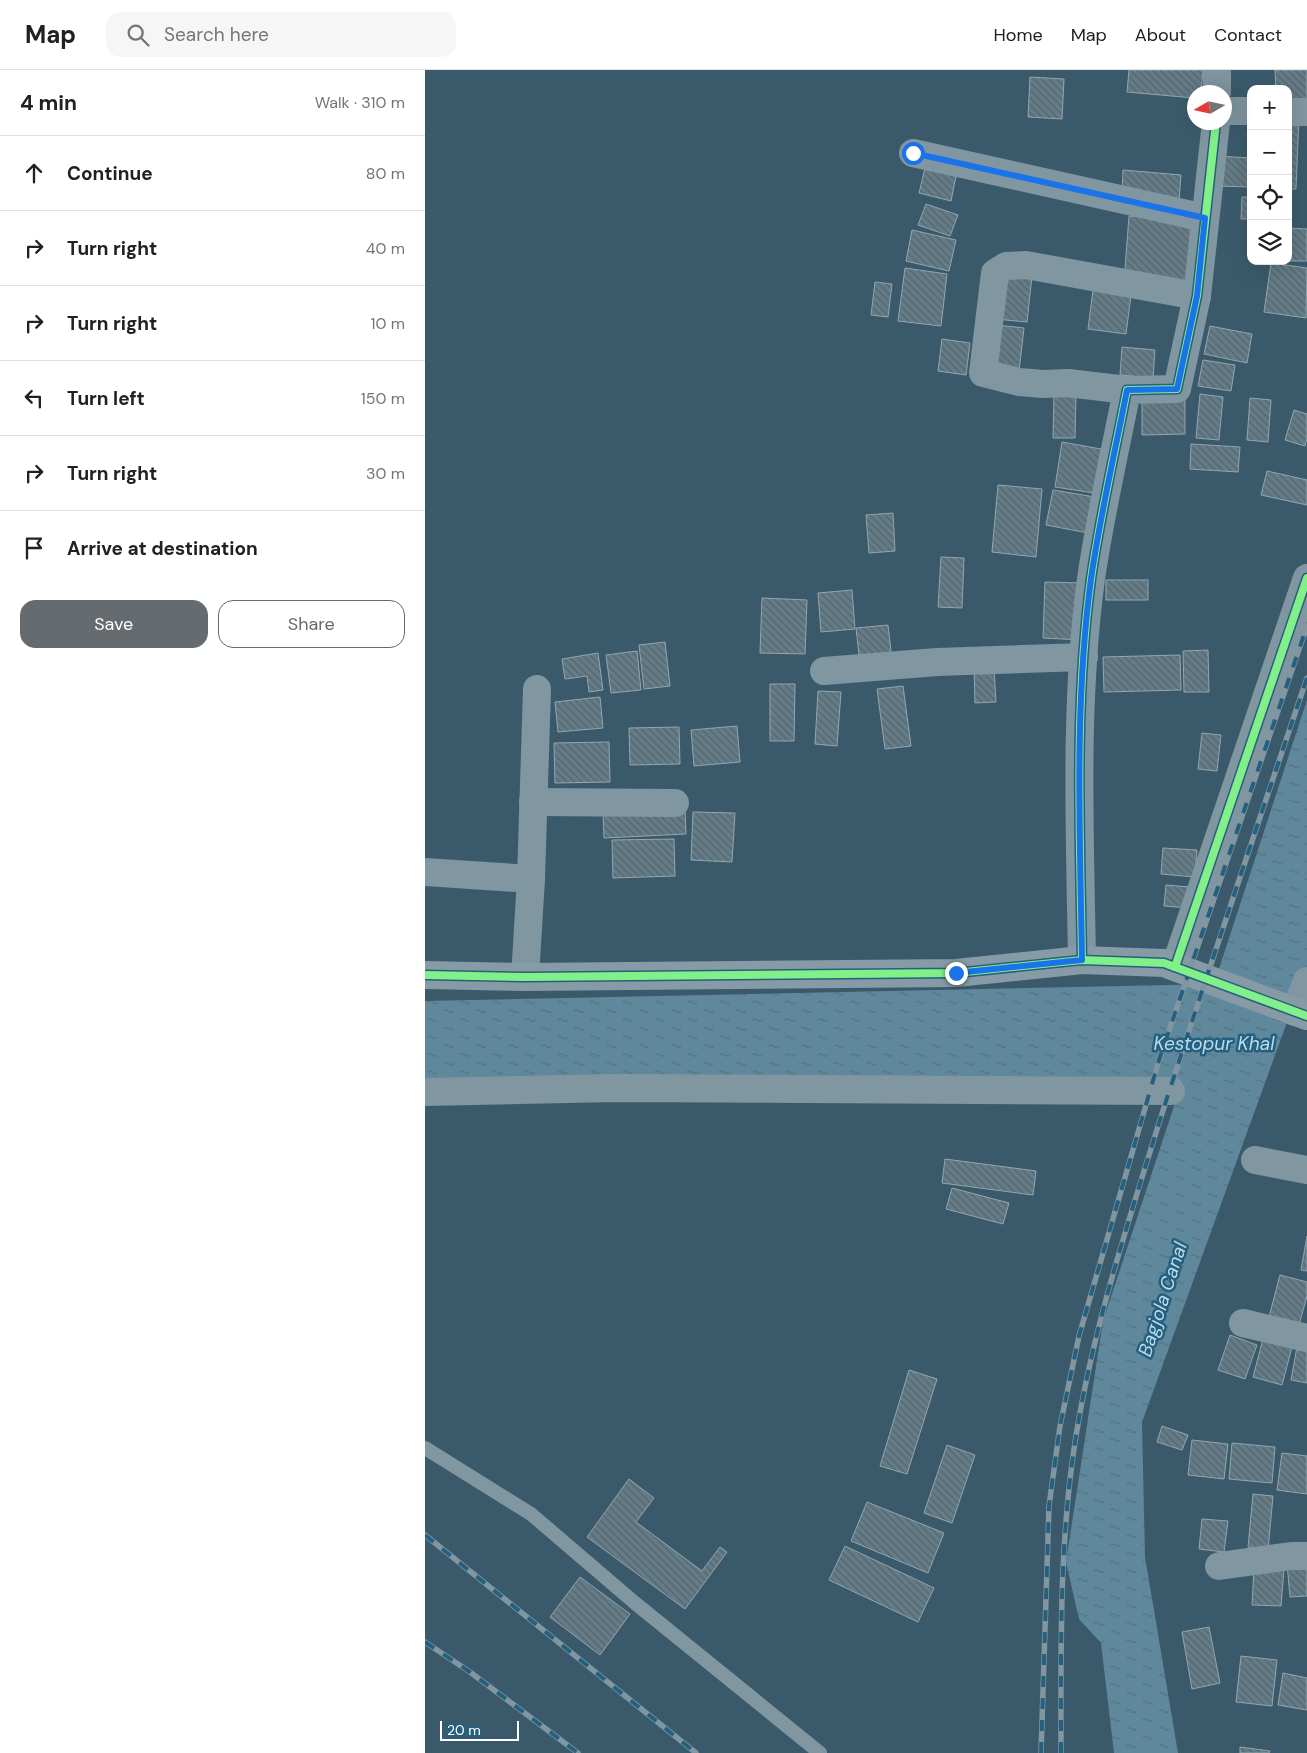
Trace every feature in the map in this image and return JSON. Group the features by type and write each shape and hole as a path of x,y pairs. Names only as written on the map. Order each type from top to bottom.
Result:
{"street":[{"path":"1217,70 1217,85"},
{"path":"1232,111 1247,111"},
{"path":"1292,112 1307,112"},
{"path":"1197,296 1026,265 1006,266 995,273 983,373 1019,382 1043,384 1067,382 1127,390 1177,389 1197,296 1215,130"},
{"path":"913,153 1205,218"},
{"path":"1082,960 1078,760 1084,657 1091,578 1127,390"},
{"path":"1180,968 1307,578"},
{"path":"823,671 937,662 1084,657"},
{"path":"525,977 531,879 537,689"},
{"path":"533,802 675,804"},
{"path":"425,872 531,879"},
{"path":"425,975 525,977 956,973 1082,960 1164,963 1301,1014 1307,981"},
{"path":"425,1092 615,1088 1171,1091"},
{"path":"1255,1160 1307,1170"},
{"path":"1243,1323 1307,1338"},
{"path":"1219,1566 1291,1556 1307,1556"}],"lane":[{"path":"425,1448 531,1514 635,1603 821,1753"}],"water":[{"name":"Kestopur Khal","path":"1307,700 1307,967 1142,1422 1145,1557 1178,1753 1114,1753 1101,1643 1079,1619 1066,1562 1103,1321 1179,1091 425,1082 425,1001 1214,984"}],"building":[{"path":"1129,70 1203,70 1202,85 1187,85 1187,97 1127,92"},
{"path":"1275,70 1307,70 1307,108 1292,108 1292,85 1276,85"},
{"path":"1030,77 1064,79 1062,119 1028,117"},
{"path":"1292,115 1299,116 1296,189 1292,189"},
{"path":"1216,156 1247,158 1247,187 1215,186"},
{"path":"926,164 957,171 951,201 919,193"},
{"path":"1123,170 1181,175 1179,201 1122,197"},
{"path":"1242,197 1247,197 1247,219 1241,219"},
{"path":"926,204 958,215 950,236 918,225"},
{"path":"1129,216 1191,221 1187,286 1124,282"},
{"path":"1292,228 1307,229 1307,261 1292,261"},
{"path":"912,230 956,240 949,271 906,261"},
{"path":"1271,265 1307,268 1306,318 1264,312"},
{"path":"905,268 947,274 941,326 898,321"},
{"path":"999,273 1032,276 1027,322 995,319"},
{"path":"875,282 892,284 888,317 871,315"},
{"path":"1093,290 1131,295 1126,334 1088,329"},
{"path":"996,325 1024,328 1019,371 991,368"},
{"path":"1210,326 1252,334 1247,363 1204,354"},
{"path":"942,339 970,343 966,375 938,371"},
{"path":"1122,347 1155,350 1153,378 1120,375"},
{"path":"1203,360 1235,365 1231,391 1198,386"},
{"path":"1054,393 1076,394 1075,438 1053,438"},
{"path":"1200,394 1223,397 1219,440 1196,438"},
{"path":"1250,398 1271,400 1268,442 1247,440"},
{"path":"1142,399 1185,399 1185,434 1142,435"},
{"path":"1294,410 1307,414 1305,446 1285,440"},
{"path":"1062,442 1101,449 1094,493 1055,487"},
{"path":"1191,444 1240,447 1238,472 1190,469"},
{"path":"1267,471 1307,480 1307,505 1261,495"},
{"path":"998,485 1042,489 1036,557 992,552"},
{"path":"1053,490 1095,497 1088,533 1046,525"},
{"path":"893,513 895,551 869,553 866,515"},
{"path":"941,557 964,558 962,608 938,607"},
{"path":"1106,580 1148,580 1148,600 1106,600"},
{"path":"1045,582 1084,583 1081,640 1043,638"},
{"path":"852,590 855,629 821,632 818,593"},
{"path":"762,598 807,600 805,654 760,653"},
{"path":"888,625 892,660 860,664 856,628"},
{"path":"665,642 670,686 644,689 639,645"},
{"path":"1208,650 1209,692 1184,692 1183,651"},
{"path":"637,651 641,690 611,693 606,655"},
{"path":"598,653 603,690 589,692 587,676 565,679 562,659"},
{"path":"1180,655 1181,690 1104,692 1103,657"},
{"path":"994,668 996,702 975,703 974,669"},
{"path":"770,684 795,684 794,741 770,741"},
{"path":"903,686 911,746 885,749 877,689"},
{"path":"818,691 841,692 837,746 815,744"},
{"path":"600,697 603,728 558,732 555,702"},
{"path":"737,726 740,762 694,766 691,730"},
{"path":"679,727 680,764 630,765 629,728"},
{"path":"1202,733 1221,735 1217,771 1198,769"},
{"path":"609,742 610,782 555,783 554,743"},
{"path":"685,808 686,834 604,838 603,812"},
{"path":"693,812 735,813 732,862 691,860"},
{"path":"674,839 675,876 613,878 612,840"},
{"path":"1163,848 1197,850 1195,877 1161,874"},
{"path":"1166,885 1190,887 1189,908 1164,906"},
{"path":"945,1159 1036,1171 1033,1195 942,1183"},
{"path":"952,1188 1009,1203 1003,1224 946,1209"},
{"path":"1307,1236 1307,1271 1301,1270"},
{"path":"1280,1275 1307,1282 1307,1296 1299,1325 1269,1317"},
{"path":"1230,1335 1257,1345 1245,1379 1218,1370"},
{"path":"1263,1339 1292,1347 1282,1385 1253,1377"},
{"path":"1297,1347 1307,1349 1307,1383 1291,1380"},
{"path":"909,1370 937,1379 907,1474 880,1466"},
{"path":"1162,1426 1188,1435 1182,1450 1157,1442"},
{"path":"1192,1440 1228,1444 1224,1479 1188,1475"},
{"path":"1232,1443 1275,1447 1272,1483 1229,1479"},
{"path":"947,1445 975,1455 952,1523 924,1513"},
{"path":"1282,1453 1307,1456 1307,1494 1277,1490"},
{"path":"629,1479 654,1498 636,1522 702,1571 720,1547 727,1552 685,1609 587,1537"},
{"path":"1253,1494 1273,1496 1268,1550 1248,1547"},
{"path":"867,1502 944,1533 928,1573 851,1541"},
{"path":"1202,1519 1228,1521 1224,1552 1199,1549"},
{"path":"845,1546 934,1588 918,1622 829,1580"},
{"path":"1307,1561 1307,1596 1290,1597 1287,1563"},
{"path":"1254,1568 1284,1569 1281,1606 1252,1605"},
{"path":"580,1577 630,1614 600,1655 550,1617"},
{"path":"1209,1627 1220,1683 1192,1689 1182,1632"},
{"path":"1241,1656 1277,1660 1272,1706 1236,1702"},
{"path":"1283,1673 1307,1678 1307,1710 1278,1705"},
{"path":"1240,1747 1270,1751 1269,1753 1240,1753"}],"railway":[{"path":"1041,1753 1049,1506 1060,1426 1079,1336 1159,1060 1307,626"},
{"path":"1061,1753 1062,1594 1066,1514 1076,1436 1092,1356 1112,1278 1159,1123 1307,678"},
{"path":"425,1535 696,1753"},
{"path":"425,1642 470,1672 578,1753"}],"cycle path":[{"path":"1082,960 1079,817 1080,721 1082,674 1091,579 1127,390 1177,389 1197,296 1215,130"},
{"path":"1175,967 1307,578"},
{"path":"425,975 525,977 956,973 1082,960 1164,963 1307,1016"}],"route":[{"path":"913,153 1205,218 1197,296 1177,389 1127,390 1091,578 1078,760 1082,960 956,973"}],"water label":[{"name":"Bagjola Canal","path":"1162,1299"}]}
